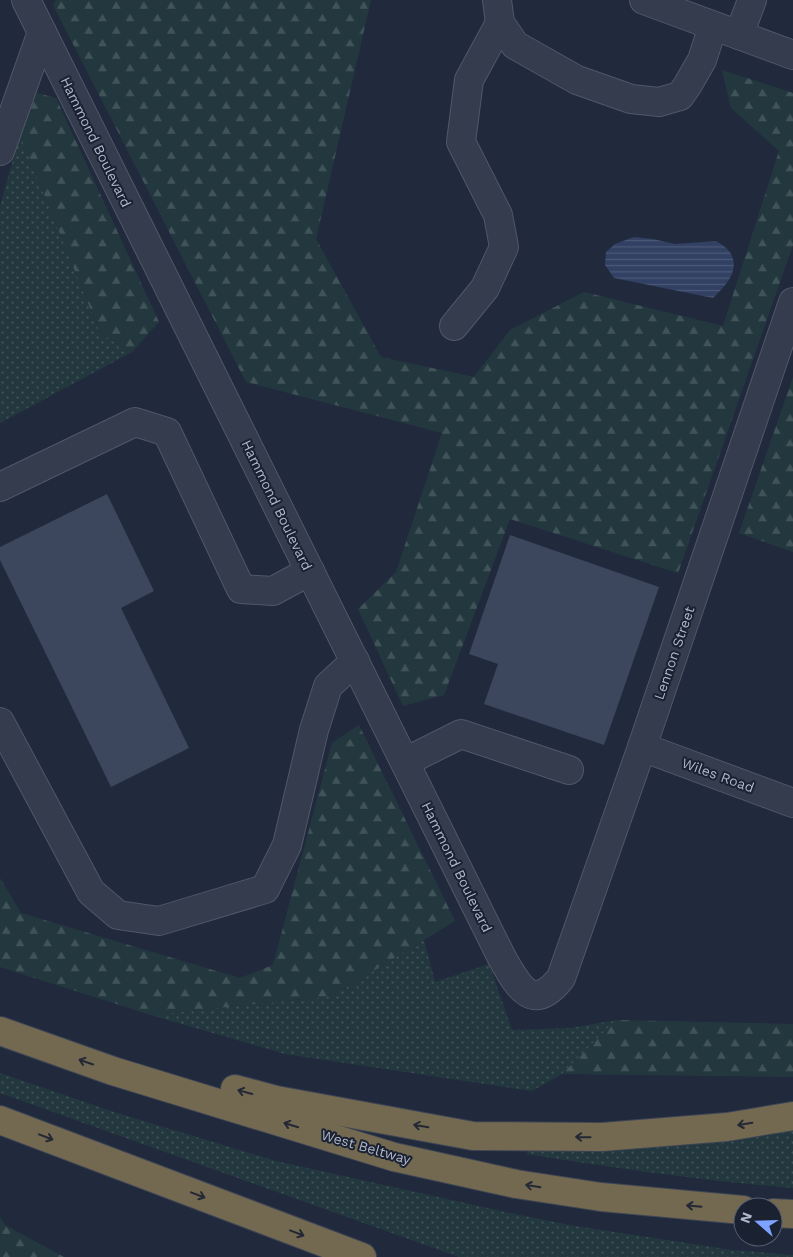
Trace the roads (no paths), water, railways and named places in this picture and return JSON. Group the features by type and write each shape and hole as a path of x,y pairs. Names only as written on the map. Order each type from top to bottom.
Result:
{"highway":[{"name":"West Beltway","path":"0,1031 113,1071 394,1157 516,1184 601,1197 733,1209"},
{"path":"113,1071 171,1072 276,1100 473,1136 602,1137 727,1127 793,1116"},
{"path":"0,1120 362,1257"}],"street":[{"name":"Hammond Boulevard","path":"26,0 516,983 528,993 540,996"},
{"path":"644,0 793,55"},
{"path":"739,35 752,0"},
{"path":"498,12 514,45 577,80 631,99 659,102 680,96 702,60 713,26"},
{"path":"454,326 485,288 504,247 498,215 461,142 469,80 498,12"},
{"path":"0,150 42,32"},
{"name":"Lennon Street","path":"540,996 552,989 561,978 793,302"},
{"path":"0,487 135,422 167,432 241,589 273,591 310,571"},
{"path":"0,722 91,892 118,915 159,922 265,890 288,845 314,730 328,686 354,661"},
{"path":"405,762 461,734 569,770"},
{"name":"Wiles Road","path":"642,746 793,803"}],"water":[{"path":"634,237 675,244 716,241 727,248 731,254 734,267 732,273 726,284 713,298 614,278 605,265 606,252 615,244"}]}
